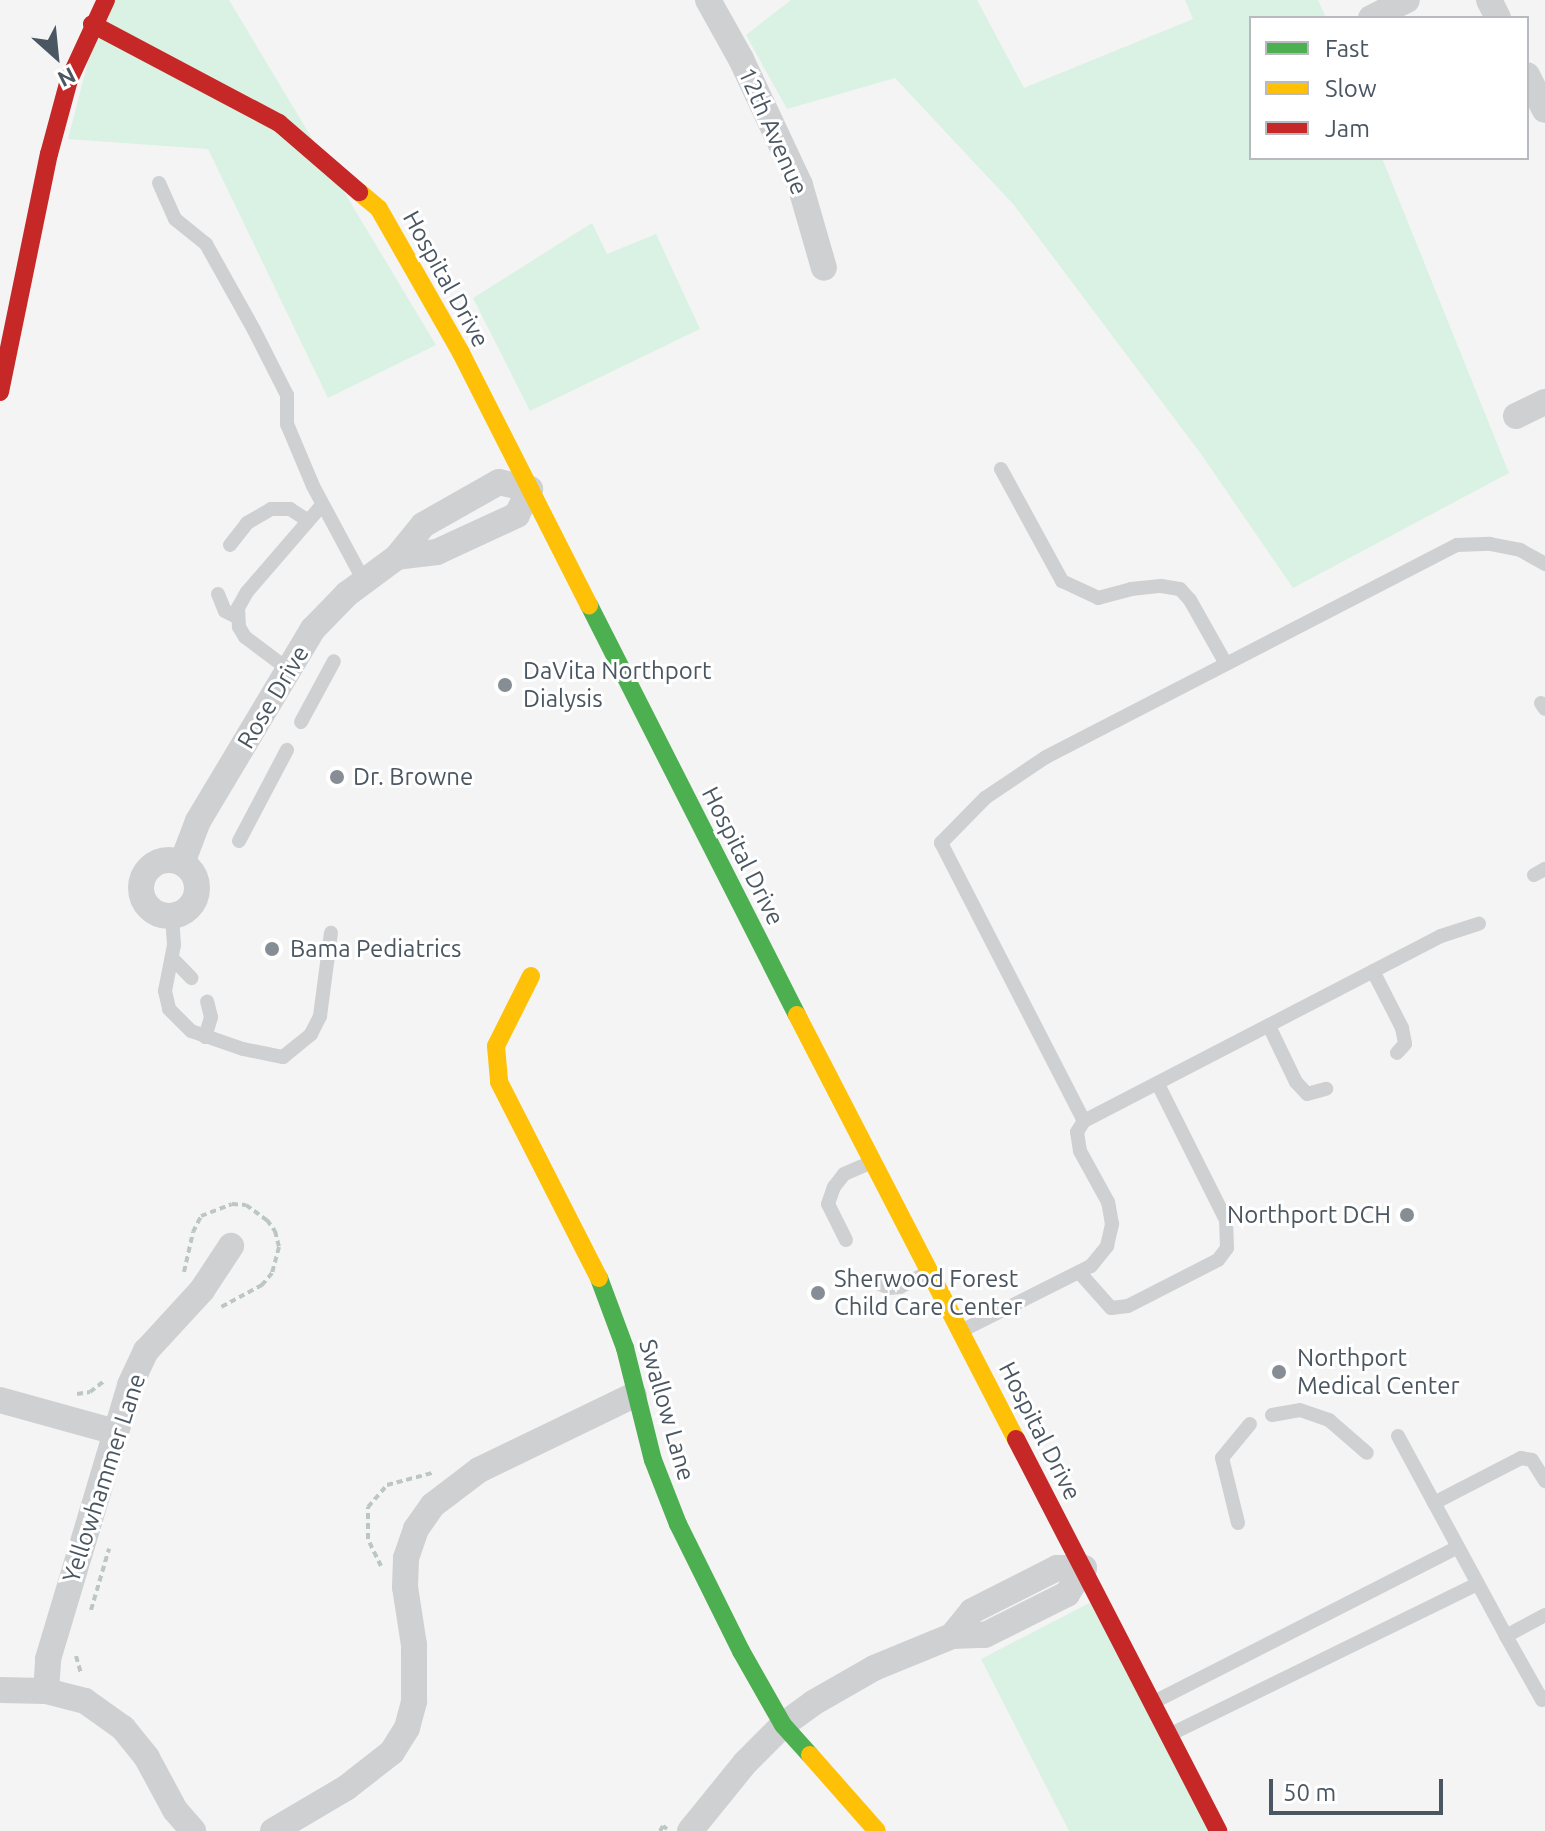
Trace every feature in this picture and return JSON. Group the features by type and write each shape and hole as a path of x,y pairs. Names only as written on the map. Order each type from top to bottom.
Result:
{"street":[{"path":"0,392 49,154 69,80 92,24 106,0"},
{"name":"12th Avenue","path":"708,0 741,59 800,185 824,268"},
{"path":"1375,16 1407,0"},
{"name":"Hospital Drive","path":"92,24 279,123 379,209 461,353 1218,1831"},
{"path":"1529,79 1545,110"},
{"path":"1516,416 1545,402"},
{"name":"Rose Drive","path":"182,863 198,821 313,629 364,581 397,557 423,525 499,482 530,489 517,515 437,552 397,557"},
{"path":"157,863 182,863 191,871 197,888 191,906 172,916 149,908 144,901 141,884 157,863"},
{"name":"Swallow Lane","path":"531,976 496,1046 499,1082 604,1288 625,1348 634,1395 653,1460 678,1524 741,1651 783,1725 877,1831"},
{"name":"Yellowhammer Lane","path":"46,1691 48,1659 115,1432 146,1351 202,1290 231,1246"},
{"path":"273,1831 346,1788 392,1752 407,1728 414,1687 414,1645 405,1587 406,1558 416,1529 433,1505 479,1470 634,1395"},
{"path":"0,1400 115,1432"},
{"path":"690,1831 745,1763 783,1725 813,1703 874,1668 952,1636 972,1611 1057,1568 1084,1568"},
{"path":"0,1690 46,1691 85,1701 123,1728 147,1758 175,1810 193,1831"}],"lane":[{"path":"159,183 175,219 206,244 287,395 287,424 322,505 364,581"},
{"path":"1001,469 1062,581 1098,598 1131,589 1161,586 1180,589 1190,600 1226,664"},
{"path":"289,670 245,637 237,617 242,599 322,505"},
{"path":"230,545 247,523 271,509 290,509 307,520"},
{"path":"1084,1121 941,843 985,798 1046,757 1457,545 1490,544 1520,550 1545,564"},
{"path":"218,594 225,611 237,617"},
{"path":"301,722 334,661"},
{"path":"239,841 287,750"},
{"path":"172,916 172,958 165,991 169,1009 191,1031 205,1037 283,1057 299,1047 320,1016 331,933"},
{"path":"961,1331 1091,1266 1107,1246 1112,1224 1108,1202 1080,1151 1077,1132 1084,1121 1441,936 1479,924"},
{"path":"172,958 191,978"},
{"path":"1373,971 1402,1028 1405,1044 1397,1053"},
{"path":"205,1037 211,1017 207,1001"},
{"path":"1269,1026 1296,1082 1307,1094 1326,1089"},
{"path":"1079,1272 1111,1308 1128,1306 1218,1260 1227,1248 1229,1233 1224,1217 1158,1084"},
{"path":"846,1240 828,1204 844,1174 873,1161"},
{"path":"866,1278 889,1288 900,1287 929,1272"},
{"path":"1272,1415 1300,1410 1329,1420 1367,1453"},
{"path":"1238,1523 1222,1458 1250,1424"},
{"path":"1398,1436 1506,1636 1542,1700 1545,1698"},
{"path":"1434,1503 1521,1458 1532,1460 1545,1481"},
{"path":"1152,1703 1458,1547"},
{"path":"1169,1735 1477,1584"},
{"path":"1506,1636 1545,1615"}],"path":[{"path":"180,1282 193,1232 201,1216 232,1204 246,1205 267,1220 275,1231 279,1247 272,1273 262,1285 209,1315"},
{"path":"75,1395 99,1388 106,1378"},
{"path":"86,1621 110,1545"},
{"path":"76,1647 77,1669 94,1679"}],"green space":[{"path":"104,0 229,0 436,345 328,398 208,149 68,139"},
{"path":"791,0 977,0 1024,88 1193,19 1185,0 1318,0 1325,16 1249,16 1249,160 1383,160 1509,473 1293,588 1201,454 1014,205 895,78 787,109 746,35"},
{"path":"592,223 607,254 656,234 700,329 530,411 473,298"},
{"path":"1099,1598 1218,1831 1069,1831 981,1659"}],"traffic: fast":[{"path":"589,605 797,1015"},
{"path":"599,1278 625,1348 653,1460 678,1524 741,1651 783,1725 810,1755"}],"traffic: slow":[{"path":"359,192 379,209 461,353 589,605"},
{"path":"531,976 496,1046 499,1082 599,1278"},
{"path":"797,1015 1016,1439"},
{"path":"810,1755 877,1831"}],"traffic: jam":[{"path":"0,392 49,154 69,80 106,0"},
{"path":"92,24 279,123 359,192"},
{"path":"1016,1439 1218,1831"}],"place":[{"name":"DaVita Northport Dialysis","path":"505,685"},
{"name":"Dr. Browne","path":"337,777"},
{"name":"Bama Pediatrics","path":"272,949"},
{"name":"Northport DCH","path":"1407,1215"},
{"name":"Sherwood Forest Child Care Center","path":"818,1293"},
{"name":"Northport Medical Center","path":"1279,1372"}]}
